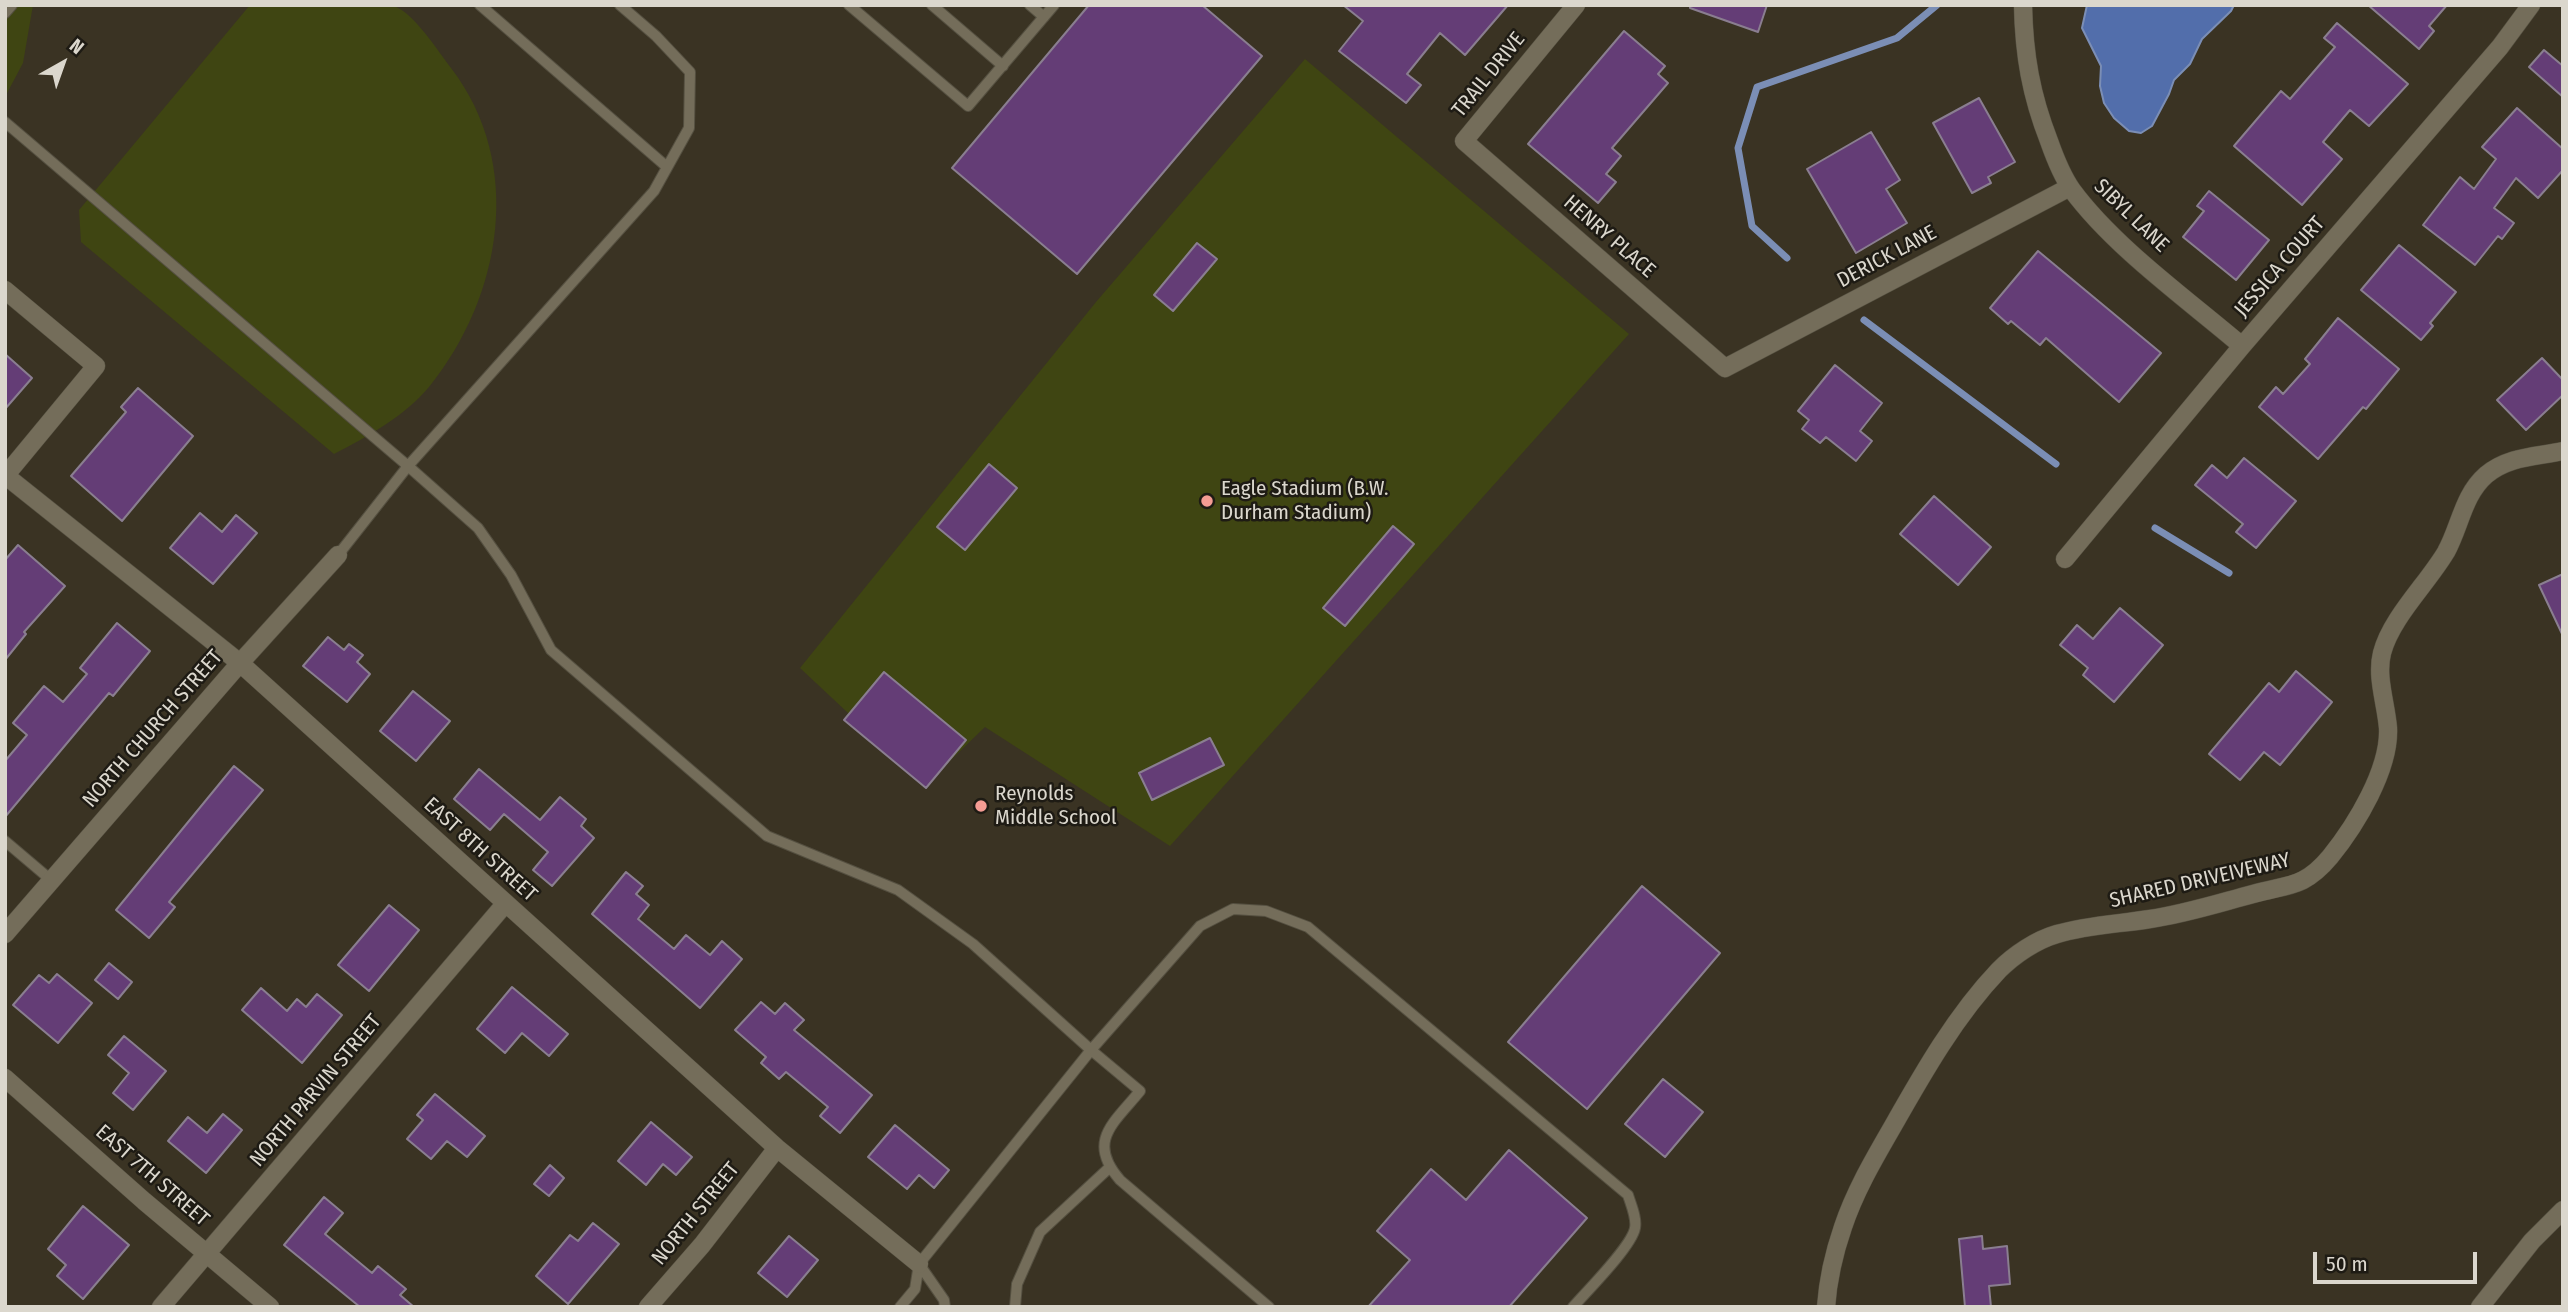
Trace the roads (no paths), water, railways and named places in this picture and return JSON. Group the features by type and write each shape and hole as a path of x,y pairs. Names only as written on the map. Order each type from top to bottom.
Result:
{"street":[{"name":"TRAIL DRIVE","path":"1464,141 1576,5"},
{"name":"SIBYL LANE","path":"2023,5 2026,62 2032,92 2056,159 2070,187 2088,210 2122,244 2242,346"},
{"name":"JESSICA COURT","path":"2065,559 2242,346 2500,47 2531,5"},
{"name":"HENRY PLACE","path":"1464,141 1725,368"},
{"name":"DERICK LANE","path":"1725,368 2070,187"},
{"path":"5,290 96,366 5,476"},
{"name":"SHARED DRIVEIVEWAY","path":"1826,1307 1832,1262 1857,1191 1916,1086 1961,1019 1999,970 2035,943 2056,934 2161,917 2294,886 2319,869 2348,832 2383,764 2388,744 2381,682 2383,649 2391,632 2446,552 2472,492 2485,476 2501,465 2522,457 2563,452"},
{"name":"EAST 8TH STREET","path":"5,476 240,663 777,1148 919,1264"},
{"name":"NORTH CHURCH STREET","path":"5,934 240,663 338,555"},
{"name":"NORTH PARVIN STREET","path":"161,1307 505,904"},
{"name":"EAST 7TH STREET","path":"5,1078 270,1307"},
{"name":"NORTH STREET","path":"648,1307 702,1245 777,1148"},
{"path":"2480,1307 2525,1250 2563,1210"}],"lane":[{"path":"5,13 12,5"},
{"path":"480,5 667,167"},
{"path":"338,555 408,466 654,191 689,128 690,72 656,36 620,5"},
{"path":"849,5 968,106 1054,5"},
{"path":"932,5 1003,66"},
{"path":"1030,5 1044,17"},
{"path":"5,122 478,528 511,575 551,650 767,836 898,890 973,944 1140,1091 1105,1133 1102,1149 1109,1168 1269,1307"},
{"path":"5,841 51,880"},
{"path":"900,1307 915,1289 919,1264 1091,1050 1200,926 1233,909 1266,911 1308,927 1628,1195 1636,1228 1628,1242 1573,1307"},
{"path":"1015,1307 1017,1284 1040,1232 1109,1168"},
{"path":"919,1264 944,1300 945,1307"}],"water":[{"path":"2087,5 2234,5 2202,39 2190,64 2174,80 2152,126 2141,133 2129,131 2114,118 2104,103 2100,86 2101,66 2082,28"}],"waterway":[{"path":"1787,258 1752,226 1738,148 1757,87 1897,38 1937,5"},
{"path":"1864,320 2056,464"},
{"path":"2155,528 2229,573"}],"place":[{"name":"Eagle Stadium (B.W. Durham Stadium)","path":"1207,501"},
{"name":"Reynolds Middle School","path":"981,806"}]}
